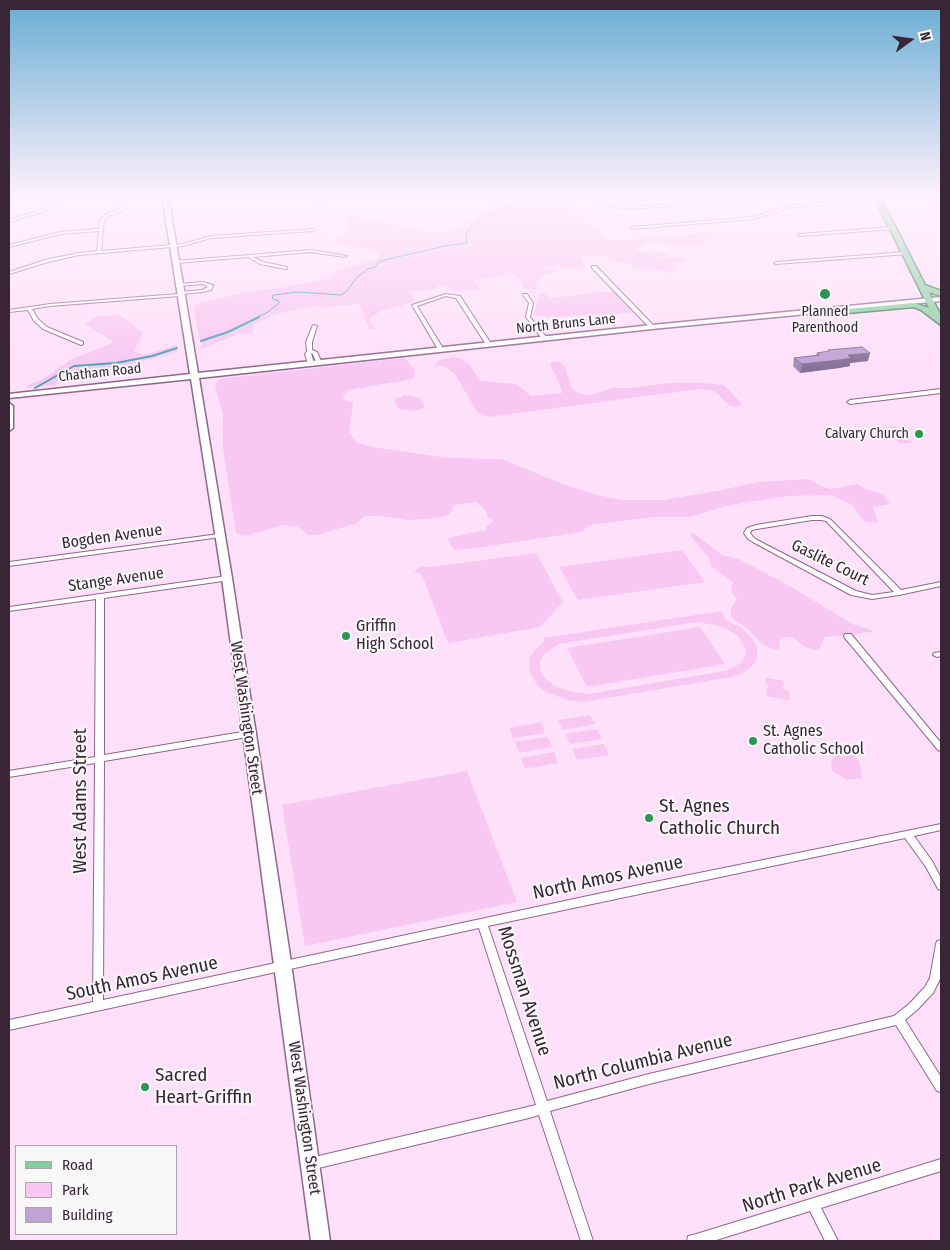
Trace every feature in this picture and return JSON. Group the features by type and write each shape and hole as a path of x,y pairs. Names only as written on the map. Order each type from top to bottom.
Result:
{"main road":[{"path":"906,253 940,321"},
{"path":"922,286 941,294"},
{"path":"821,311 837,312 914,305 924,308 940,321"}],"street":[{"path":"9,273 60,257 84,253"},
{"name":"West Washington Street","path":"173,253 227,578 321,1241"},
{"path":"175,262 282,253"},
{"path":"327,253 345,256"},
{"path":"776,263 902,253"},
{"path":"248,256 285,268"},
{"path":"594,268 652,327"},
{"path":"9,312 30,308 180,294 202,291 209,289 211,286 203,283 179,284"},
{"path":"441,350 414,307 415,304 439,296 451,295 458,297 489,345"},
{"path":"525,295 531,303 528,318 544,338"},
{"name":"North Bruns Lane","path":"194,377 544,338 941,299"},
{"path":"30,308 36,320 45,328 81,343"},
{"path":"315,326 309,339 310,350 308,354 315,363"},
{"name":"Chatham Road","path":"9,396 194,377"},
{"path":"850,402 941,391"},
{"path":"9,406 9,428"},
{"name":"Gaslite Court","path":"812,518 826,519 899,593 872,598 854,593 755,541 750,538 747,532 749,529 756,527 812,518"},
{"name":"Bogden Avenue","path":"9,564 219,536"},
{"name":"Stange Avenue","path":"9,609 227,578"},
{"path":"899,593 941,584"},
{"name":"West Adams Street","path":"98,1006 100,596"},
{"path":"848,636 941,748"},
{"path":"9,774 248,734"},
{"name":"North Amos Avenue","path":"283,966 941,827"},
{"path":"907,834 941,886"},
{"name":"Mossman Avenue","path":"482,923 587,1241"},
{"name":"North Columbia Avenue","path":"310,1164 527,1114 542,1107 649,1079 898,1019 913,1007 938,980 941,944"},
{"name":"South Amos Avenue","path":"9,1025 283,966"},
{"path":"898,1019 941,1087"},
{"name":"North Park Avenue","path":"693,1241 941,1165"},
{"path":"814,1205 832,1241"}],"green space":[{"path":"379,253 667,253 668,255 657,257 658,259 676,257 690,259 673,264 673,271 670,273 646,268 637,269 629,264 605,257 578,254 585,267 582,269 563,268 558,265 539,268 557,269 546,273 535,283 538,289 525,289 519,277 509,274 474,280 479,289 458,291 443,284 434,289 408,292 415,299 414,302 381,311 373,316 369,319 374,329 369,329 360,304 322,307 318,305 276,314 254,324 252,334 243,332 202,349 200,346 204,343 201,344 193,308 196,307 195,304 253,291 288,287 328,278 338,270 375,260 380,256"},
{"path":"613,291 635,313 558,317 533,316 539,294 544,293 551,298"},
{"path":"120,315 143,333 134,351 143,355 177,345 177,352 119,367 70,372 57,380 56,385 28,388 27,385 42,380 70,360 114,342 84,324 98,316"},
{"path":"452,357 460,358 469,364 480,381 517,384 531,396 562,393 550,365 551,362 559,362 564,365 572,389 580,394 591,395 612,388 632,388 669,383 704,383 724,385 742,404 737,407 730,406 715,391 699,389 488,417 477,412 455,374 444,366 434,365 440,360"},
{"path":"406,359 414,369 415,374 412,379 348,390 343,397 344,400 352,402 353,405 349,432 357,443 372,447 448,458 501,459 565,485 622,500 664,500 758,482 809,479 831,489 857,484 865,489 883,494 890,504 873,507 878,523 865,522 852,505 831,495 787,496 730,505 690,517 654,517 590,525 581,532 454,550 447,538 486,530 486,527 494,521 487,517 487,512 477,502 454,505 451,512 446,516 426,519 408,520 381,516 364,516 357,523 317,535 308,535 298,527 283,525 245,536 236,533 223,448 223,414 215,386 219,379"},
{"path":"404,395 420,398 425,407 415,411 399,409 394,400"},
{"path":"895,426 913,443 901,444 876,428"},
{"path":"690,531 724,556 739,559 795,589 852,624 875,631 825,637 820,648 815,650 805,647 792,637 780,638 779,650 770,648 761,643 748,629 731,617 731,608 737,599 732,593 731,586 734,583 711,566 709,558 692,538"},
{"path":"682,550 705,582 578,600 559,567"},
{"path":"536,553 563,602 540,627 448,643 422,575 414,572 421,566 431,567"},
{"path":"721,611 727,621 740,627 752,638 757,649 757,657 753,665 736,676 584,702 568,700 548,693 538,686 530,673 529,659 544,642 543,638","holes":["698,622 724,627 739,637 746,649 741,663 725,671 589,694 556,687 546,679 540,669 540,661 544,654 559,644"]},
{"path":"700,627 725,664 587,687 567,648"},
{"path":"766,678 784,681 783,689 789,691 789,700 766,696 767,688 769,687 765,683"},
{"path":"590,715 595,724 563,730 558,720"},
{"path":"541,722 545,733 513,738 509,728"},
{"path":"597,729 602,739 570,744 565,734"},
{"path":"548,737 552,747 519,753 515,742"},
{"path":"604,744 609,755 577,760 572,749"},
{"path":"834,745 844,746 859,761 862,778 847,780 832,771 831,760 834,759 833,753 830,750"},
{"path":"554,752 558,763 525,769 521,758"},
{"path":"467,771 517,902 305,946 282,805"}],"building":[{"path":"862,347 870,353 848,355 851,358 840,360 802,364 794,358 820,355 817,353 828,350"}],"waterway":[{"path":"256,318 268,312 279,303 279,301 273,299 272,296 274,295 298,292 341,295 348,290 356,278 368,269 375,267 380,261 413,253"},
{"path":"201,341 228,332 259,317"},
{"path":"35,388 74,366 116,363 152,356 177,348"}],"place":[{"name":"Planned Parenthood","path":"825,294"},
{"name":"Calvary Church","path":"919,434"},
{"name":"Griffin High School","path":"346,636"},
{"name":"St. Agnes Catholic School","path":"753,741"},
{"name":"St. Agnes Catholic Church","path":"649,818"},
{"name":"Sacred Heart-Griffin","path":"145,1087"}]}
